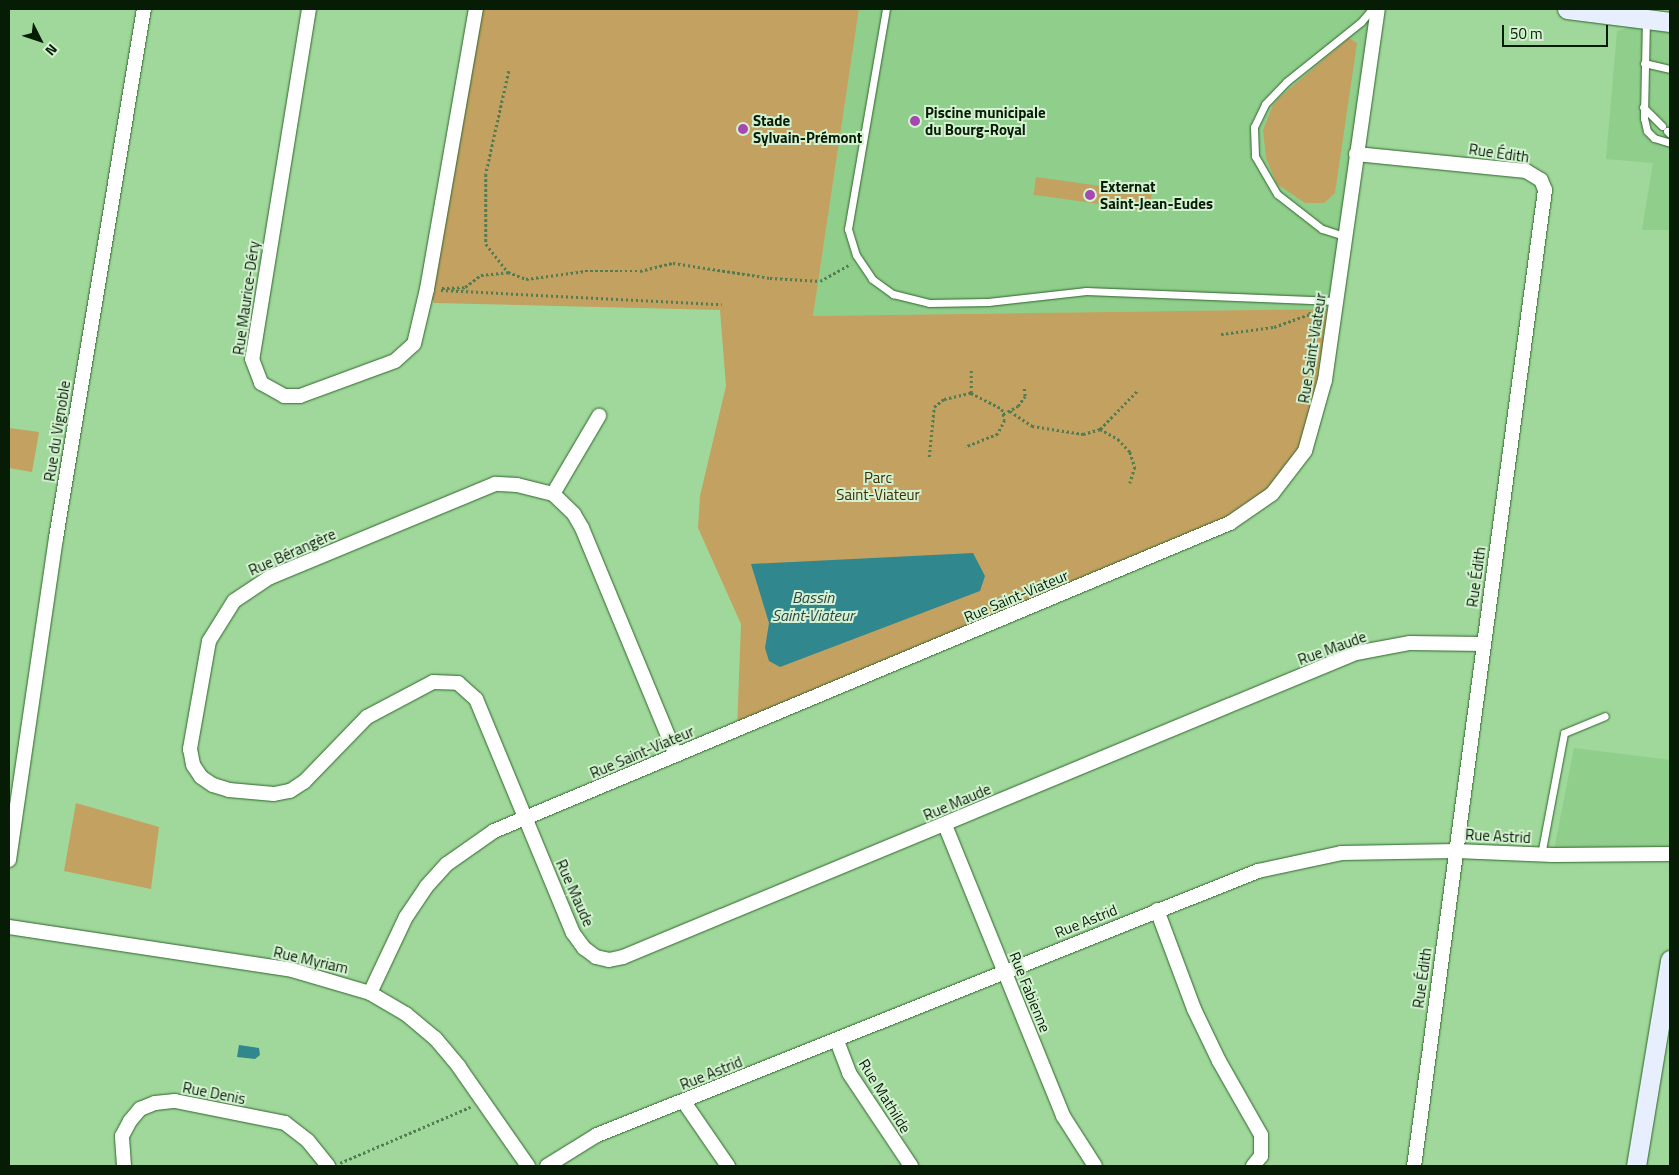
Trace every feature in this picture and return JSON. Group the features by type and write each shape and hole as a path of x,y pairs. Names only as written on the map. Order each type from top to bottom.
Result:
{"main road":[{"path":"1567,9 1670,22"},
{"path":"1636,1166 1670,960"}],"street":[{"name":"Rue du Vignoble","path":"9,860 56,538 144,9"},
{"name":"Rue Maurice-Déry","path":"310,9 252,359 261,383 272,392 300,396 395,361 414,344 427,289 476,9"},
{"name":"Rue Saint-Viateur","path":"370,993 406,917 426,887 469,846 494,830 1230,523 1260,505 1283,483 1305,451 1325,380 1344,236 1378,9"},
{"name":"Rue Édith","path":"1356,154 1526,171 1541,180 1545,190 1414,1166"},
{"path":"599,416 553,494 582,528 676,755"},
{"name":"Rue Bérangère","path":"526,818 476,700 458,683 433,682 367,717 304,782 290,790 274,794 229,790 214,785 201,776 194,765 190,749 209,641 234,601 253,585 495,484 517,485 553,494"},
{"name":"Rue Maude","path":"526,818 573,933 590,952 609,960 623,957 946,825 1356,653 1410,643 1483,644"},
{"name":"Rue Fabienne","path":"946,825 1063,1116 1095,1166"},
{"name":"Rue Astrid","path":"547,1166 597,1135 837,1041 1157,910 1258,871 1341,853 1456,851 1541,855 1670,854"},
{"path":"1157,910 1194,1009 1219,1061 1261,1135 1261,1156 1253,1166"},
{"name":"Rue Myriam","path":"9,927 292,970 370,993 406,1014 435,1038 483,1101 528,1166"},
{"name":"Rue Mathilde","path":"837,1041 849,1073 911,1166"},
{"name":"Rue Denis","path":"124,1166 122,1136 130,1121 140,1109 155,1103 175,1101 285,1124 308,1141 328,1166"},
{"path":"684,1102 728,1166"}],"lane":[{"path":"886,9 848,229 859,260 872,279 893,294 929,303 988,302 1086,292 1336,301"},
{"path":"1344,236 1322,229 1277,194 1255,156 1254,127 1265,104 1286,82 1361,22 1372,9"},
{"path":"1646,18 1643,107 1647,131 1654,138 1670,143"},
{"path":"1644,63 1670,69"},
{"path":"1643,107 1667,130"},
{"path":"1541,855 1564,733 1605,716"}],"path":[{"path":"508,272 486,244 486,174 509,71"},
{"path":"427,289 465,287 481,275 508,272 526,279 584,271 640,270 673,263 770,278 820,281 859,260"},
{"path":"427,289 722,304"},
{"path":"1221,334 1274,327 1309,314 1317,300"},
{"path":"971,369 971,393"},
{"path":"1003,414 1010,411 1025,396 1024,388"},
{"path":"1010,411 1032,426 1055,432 1083,434 1100,429 1137,391"},
{"path":"929,457 934,407 944,399 971,393 1002,409 1005,420 998,434 966,447"},
{"path":"1100,429 1118,439 1130,452 1135,467 1130,483"},
{"path":"334,1166 483,1101"}],"shaded area":[{"name":"Externat Saint-Jean-Eudes","path":"859,9 1378,9 1335,309 813,316"},
{"path":"1661,20 1670,22 1670,230 1642,230 1653,163 1606,159 1617,31"},
{"path":"1574,748 1670,760 1670,854 1553,855"}],"green space":[{"name":"Parc Saint-Viateur","path":"476,9 859,9 813,316 1335,309 1305,451 1260,505 737,730 741,624 698,528 700,496 726,386 720,310 434,303 427,289"},
{"path":"1349,38 1357,43 1335,193 1324,203 1305,203 1277,184 1266,158 1263,130 1273,105 1281,96"},
{"path":"1036,177 1152,193 1149,211 1033,195"},
{"path":"9,428 39,432 32,472 9,468"},
{"path":"76,803 159,827 151,889 64,871"}],"water":[{"name":"Bassin Saint-Viateur","path":"973,553 985,576 980,591 780,667 769,661 765,648 769,623 751,564"},
{"path":"239,1045 259,1048 260,1055 255,1059 237,1057"}],"place":[{"name":"Piscine municipale du Bourg-Royal","path":"915,121"},
{"name":"Stade Sylvain-Prémont","path":"743,129"},
{"name":"Externat Saint-Jean-Eudes","path":"1090,195"}]}
